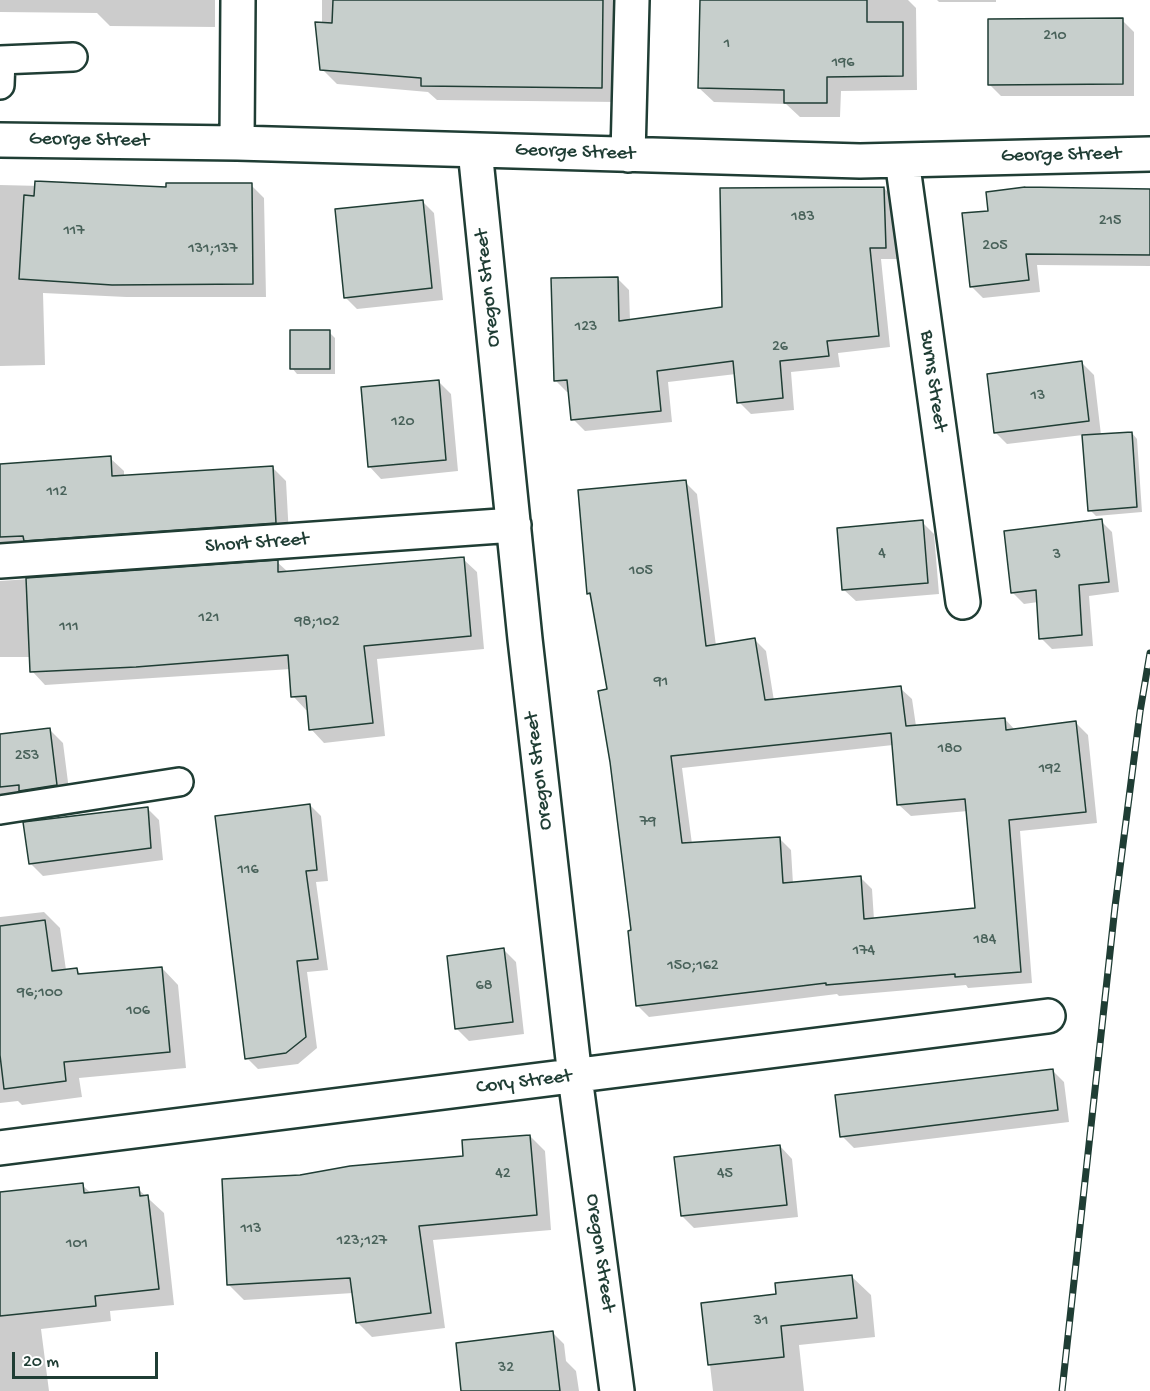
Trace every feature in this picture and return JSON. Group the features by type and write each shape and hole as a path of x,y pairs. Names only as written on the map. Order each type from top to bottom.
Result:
{"street":[{"path":"237,143 238,0"},
{"path":"628,155 632,0"},
{"name":"George Street","path":"0,140 237,143 860,161 1150,154"},
{"name":"Oregon Street","path":"475,150 525,639 575,1077 617,1391"},
{"name":"Burns Street","path":"902,160 963,602"},
{"name":"Short Street","path":"0,561 514,525"},
{"name":"Cory Street","path":"0,1148 1048,1016"}],"lane":[{"path":"0,68 73,57"},
{"path":"0,810 179,782"}],"building":[{"path":"333,0 603,0 602,88 421,86 421,78 320,70 315,22 332,23"},
{"path":"700,0 867,0 867,22 903,22 903,76 827,77 827,103 784,103 784,90 698,88"},
{"path":"1123,18 1123,84 988,85 988,19"},
{"path":"35,181 166,187 166,183 252,183 253,284 112,285 19,279 24,195 34,196"},
{"path":"884,187 886,248 870,248 879,336 827,341 829,356 780,361 783,398 737,403 733,361 657,371 661,411 571,420 567,380 554,381 551,278 618,277 619,321 722,307 720,188"},
{"path":"1025,187 1150,189 1150,255 1026,254 1029,280 970,287 962,213 988,211 986,192"},
{"path":"423,200 432,288 344,298 335,209"},
{"path":"290,330 330,330 330,369 290,369"},
{"path":"1082,361 1089,421 994,433 987,374"},
{"path":"439,380 446,460 368,467 361,387"},
{"path":"1132,432 1137,507 1088,511 1082,435"},
{"path":"111,456 112,476 273,466 276,523 24,541 23,536 0,537 0,464"},
{"path":"686,480 706,646 755,638 765,700 901,686 906,726 1005,718 1006,730 1076,721 1086,812 1009,820 1021,972 955,977 955,974 826,985 826,983 636,1006 628,931 631,930 610,762 598,691 607,689 590,593 587,594 578,490","holes":["891,733 897,805 965,799 975,908 864,919 861,876 783,883 780,837 682,843 671,756"]},
{"path":"1102,519 1109,582 1079,585 1082,635 1039,639 1036,590 1011,593 1004,531"},
{"path":"923,520 928,583 842,590 837,528"},
{"path":"464,557 471,636 364,646 373,723 309,730 306,696 291,697 288,655 136,667 30,672 26,578 278,560 278,572"},
{"path":"50,728 57,785 19,791 19,785 0,787 0,734"},
{"path":"310,804 317,870 306,871 318,959 297,961 306,1037 286,1053 245,1059 215,816"},
{"path":"148,807 151,848 29,864 23,822"},
{"path":"45,920 52,971 77,968 78,974 162,967 170,1052 64,1062 66,1081 4,1089 0,1055 0,926"},
{"path":"504,948 513,1022 455,1029 447,956"},
{"path":"1053,1069 1058,1110 840,1137 835,1095"},
{"path":"530,1135 537,1215 419,1226 431,1313 356,1323 350,1278 227,1285 222,1179 300,1175 350,1166 463,1156 462,1140"},
{"path":"780,1145 787,1205 681,1216 674,1157"},
{"path":"83,1183 84,1193 139,1187 140,1196 148,1195 159,1289 95,1296 96,1306 0,1316 0,1192"},
{"path":"852,1275 857,1318 781,1326 784,1357 708,1365 701,1303 776,1294 775,1283"},
{"path":"553,1331 560,1391 461,1391 456,1343"}],"railway":[{"path":"1062,1391 1115,907 1140,712 1150,653"}]}
